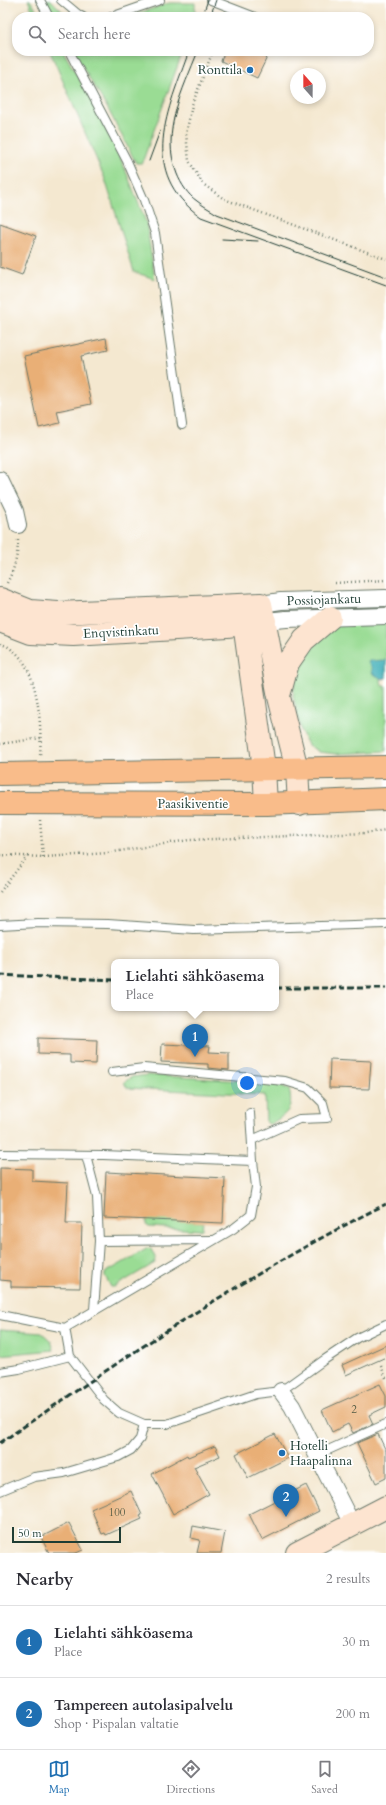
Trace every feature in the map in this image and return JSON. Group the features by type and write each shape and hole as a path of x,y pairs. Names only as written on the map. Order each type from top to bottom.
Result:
{"highway":[{"path":"0,774 264,768 297,769 386,767"},
{"name":"Paasikiventie","path":"0,803 299,804 386,799"}],"main road":[{"name":"Enqvistinkatu","path":"4,591 30,611 58,613 253,614"},
{"name":"Enqvistinkatu","path":"0,621 31,633 73,635 190,629 253,614"},
{"path":"253,614 279,697 297,769 299,804"},
{"path":"253,614 266,804"},
{"path":"279,697 288,663 304,640 330,618"},
{"path":"297,1553 386,1507"}],"street":[{"path":"0,480 15,511 18,525"},
{"name":"Possiojankatu","path":"253,614 281,601 386,598"},
{"name":"Possiojankatu","path":"253,614 286,619 386,616"},
{"path":"281,1391 292,1406 352,1524"}],"lane":[{"path":"40,0 46,12"},
{"path":"61,0 75,12"},
{"path":"125,12 160,0"},
{"path":"211,0 242,12"},
{"path":"72,56 127,161 144,200 155,233 182,425"},
{"path":"0,925 38,923 108,924 194,930 386,924"},
{"path":"112,1072 144,1068 285,1081 308,1088 323,1103 327,1118 299,1119 252,1140"},
{"path":"0,1315 65,1328 233,1229 251,1215 256,1187 250,1113"},
{"path":"0,1154 86,1155 254,1161"},
{"path":"86,1155 97,1197 99,1241 94,1310"},
{"path":"99,1241 214,1240"},
{"path":"65,1328 70,1356 104,1400 118,1413 144,1424 167,1424 256,1394 281,1391 344,1347 386,1324"},
{"path":"2,1374 70,1356"},
{"path":"0,1491 34,1477 64,1473 118,1457 131,1450 140,1439 144,1424"},
{"path":"317,1455 386,1424"}],"path":[{"path":"211,56 192,105 186,134 189,161 203,184 224,199 386,259"},
{"path":"4,591 15,566 18,550 18,525"},
{"path":"0,644 12,649 22,659 40,708 40,763"},
{"path":"0,744 41,738"},
{"path":"40,818 43,857"},
{"path":"0,855 43,857 107,854 189,840 366,833 386,830"},
{"path":"0,892 28,856"},
{"path":"381,1366 386,1378"}],"green space":[{"path":"28,0 30,0 38,12 33,12"},
{"path":"44,0 51,0 63,12 50,12"},
{"path":"169,3 195,3 195,12 143,12"},
{"path":"52,56 66,56 96,108 123,164 146,222 155,279 134,272 105,179"},
{"path":"76,56 181,56 142,163 136,163 108,109"},
{"path":"386,622 386,675 380,675 382,686 386,686 386,751 336,754 319,752 308,745 301,731 293,696 297,664 316,638 339,624"},
{"path":"148,1075 274,1083 289,1089 291,1102 285,1114 271,1124 266,1123 265,1095 127,1088 124,1082 132,1077"},
{"path":"146,1219 203,1222 202,1229 199,1230 149,1227 146,1225"},
{"path":"148,1248 151,1249 156,1259 155,1263 114,1287 111,1287 105,1273"},
{"path":"0,1330 42,1333 51,1341 54,1350 0,1355"}],"water":[{"path":"386,660 386,678 382,679 372,673 372,668 368,663 369,661"}],"building":[{"name":"Ronttila","path":"223,56 268,56 257,78 221,61"},
{"path":"0,223 36,236 22,275 0,267"},
{"path":"106,338 108,350 81,356 91,404 57,411 60,423 39,428 24,356"},
{"path":"38,1038 97,1040 96,1064 70,1063 70,1055 38,1054"},
{"path":"162,1044 210,1046 209,1052 229,1053 229,1070 208,1068 208,1064 161,1062"},
{"path":"330,1059 371,1061 369,1089 329,1088"},
{"path":"0,1168 32,1169 32,1181 68,1183 66,1223 82,1223 80,1288 11,1287 11,1281 0,1280"},
{"path":"106,1172 225,1178 223,1223 104,1218"},
{"path":"386,1345 386,1357 346,1375 342,1365"},
{"path":"380,1384 386,1396 386,1407 369,1415 373,1424 353,1433 348,1424 332,1432 322,1410"},
{"path":"275,1434 288,1458 248,1478 236,1454"},
{"path":"378,1434 386,1451 386,1478 376,1483 357,1443"},
{"path":"215,1446 220,1456 194,1467 209,1494 173,1514 152,1474 187,1455 188,1457"},
{"path":"306,1485 319,1511 262,1540 249,1514"},
{"path":"131,1491 142,1515 140,1516 142,1519 106,1535 105,1533 102,1534 91,1509"},
{"path":"69,1523 83,1550 76,1553 49,1553 41,1537"},
{"path":"193,1526 225,1532 221,1553 197,1553 200,1540 191,1538"}],"tram line":[{"path":"204,12 208,0"},
{"path":"212,12 216,0"},
{"path":"187,56 173,96 163,139 164,160 169,180 181,199 201,217 386,285"},
{"path":"196,56 180,96 172,127 171,143 172,158 177,174 183,185 194,199 217,214 386,277"},
{"path":"149,161 160,131"},
{"path":"222,239 258,241"}],"railway":[{"path":"0,975 111,980"},
{"path":"279,988 386,988"},
{"path":"0,1443 141,1348 237,1287 335,1230 386,1204"}],"place":[{"name":"Ronttila","path":"250,70"},
{"name":"Lielahti sähköasema","path":"195,1057"},
{"name":"Hotelli Haapalinna","path":"282,1453"},
{"name":"Tampereen autolasipalvelu","path":"286,1517"}]}
